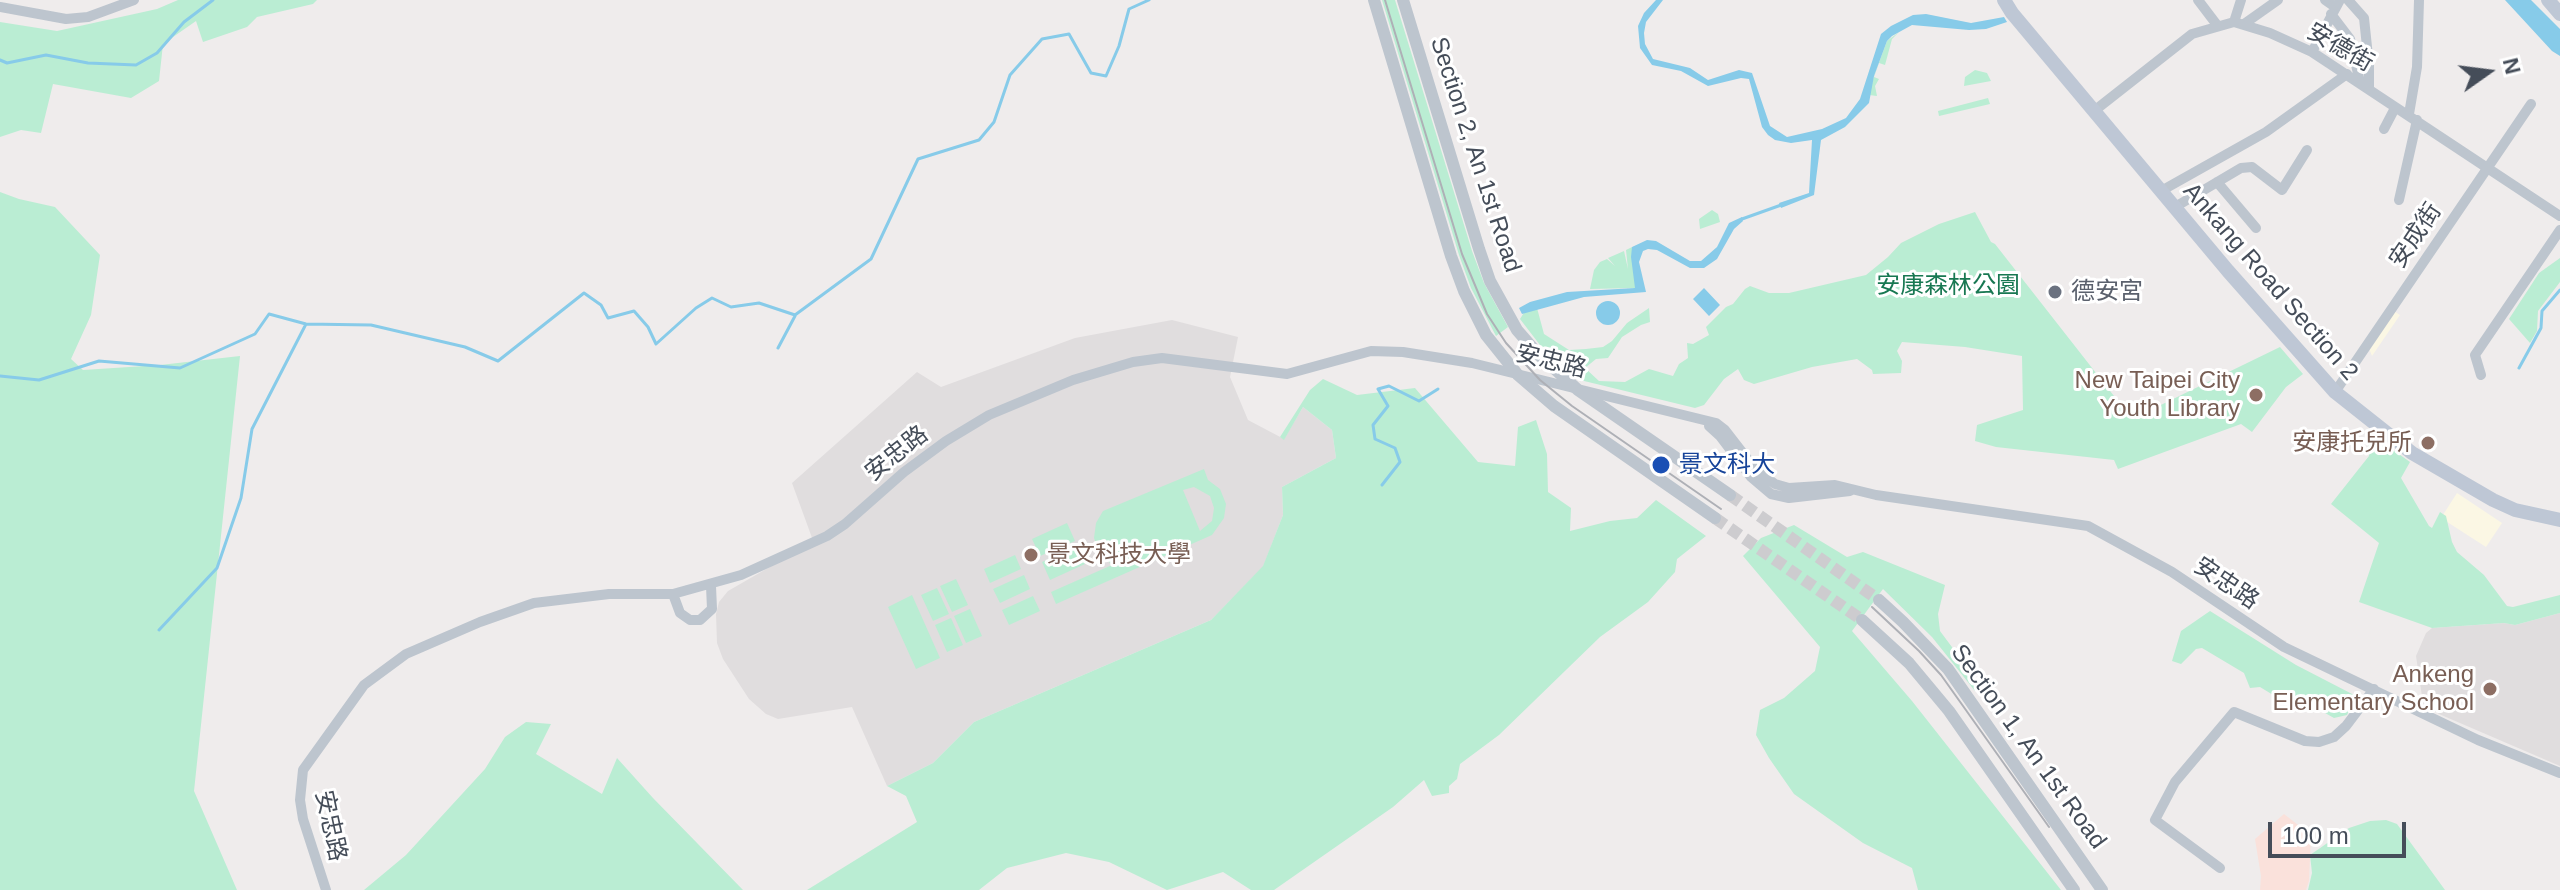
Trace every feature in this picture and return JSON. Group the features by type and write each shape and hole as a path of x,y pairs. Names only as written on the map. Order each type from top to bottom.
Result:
{"main road":[{"name":"Ankang Road Section 2","path":"2004,0 2228,271 2335,392 2412,453 2493,500 2515,510 2560,520"},
{"path":"2548,0 2560,14"}],"street":[{"path":"0,7 66,19 88,17 134,0"},
{"name":"Section 2, An 1st Road","path":"1374,0 1464,291 1486,335 1518,375"},
{"name":"Section 2, An 1st Road","path":"1403,0 1490,281 1517,330 1578,390"},
{"path":"2198,0 2217,25"},
{"path":"2239,23 2241,0"},
{"path":"2094,111 2192,34 2217,25 2239,23 2278,0"},
{"path":"2325,0 2335,7 2350,39 2364,85"},
{"path":"2348,0 2364,18 2369,66 2364,85"},
{"path":"2399,200 2413,117 2419,0"},
{"path":"2312,52 2335,7"},
{"name":"安德街","path":"2239,23 2312,52 2560,216"},
{"path":"2161,191 2266,132 2347,74"},
{"name":"安成街","path":"2335,392 2531,104"},
{"path":"2384,129 2395,108"},
{"path":"2175,207 2241,168 2252,167 2282,190 2307,150"},
{"path":"2217,182 2256,228"},
{"path":"2481,375 2475,355 2560,230"},
{"name":"安忠路","path":"326,890 303,819 300,791 303,770 364,685 381,670 428,642 534,603 609,594 673,594 711,586 741,575 827,536 904,472 989,415 1073,380 1133,362 1170,358 1287,374 1363,353 1388,350 1472,363 1716,423 1756,470 1775,484 1789,488 1825,484 2088,526 2172,572 2284,647 2478,740 2560,773"},
{"path":"1518,375 1606,445 1715,518"},
{"path":"1578,390 1730,495"},
{"path":"673,594 680,613 690,620 700,620 712,609 711,586"},
{"name":"Section 1, An 1st Road","path":"1879,600 1948,669 2102,890"},
{"name":"Section 1, An 1st Road","path":"1862,620 1909,663 1949,711 2074,890"},
{"path":"2220,868 2155,820 2175,782 2234,712 2305,741 2319,742 2334,737 2346,726 2374,689"}],"shaded area":[{"path":"2392,310 2400,315 2372,356 2368,346"},
{"name":"景文科技大學","path":"1172,320 1238,337 1230,377 1248,420 1284,439 1303,407 1332,430 1336,458 1282,487 1283,515 1263,567 1211,620 974,722 933,763 887,786 852,707 778,719 766,714 749,699 723,659 717,643 716,614 719,602 728,591 815,546 792,483 917,372 941,387 1075,338"},
{"path":"2457,493 2502,523 2486,547 2441,518"},
{"name":"Ankeng Elementary School","path":"2560,613 2560,766 2439,714 2423,703 2416,656 2426,633 2432,628 2515,625"},
{"path":"2284,814 2311,835 2309,881 2306,890 2260,890 2255,839"}],"green space":[{"path":"178,0 317,0 313,4 257,17 247,27 203,42 196,21 163,44 159,81 131,98 53,84 41,133 21,130 0,137 0,22 57,31 157,9"},
{"path":"1382,0 1395,0 1472,251 1484,283 1508,327 1496,336 1471,288 1459,255"},
{"path":"1899,32 1892,39 1885,65 1879,63 1874,77 1879,79 1875,86 1877,96 1869,95 1874,76 1887,41"},
{"path":"1975,70 1987,73 1991,81 1964,86 1965,77"},
{"path":"1988,98 1990,104 1939,116 1938,111"},
{"path":"0,192 55,207 100,255 91,315 71,359 83,370 240,356 194,791 237,890 0,890"},
{"path":"1712,210 1718,214 1720,222 1700,229 1699,219"},
{"name":"安康森林公園","path":"1975,212 1991,242 2132,419 2280,347 2303,374 2286,387 2252,432 2241,424 2118,469 2114,460 1996,447 1975,441 1977,425 2023,410 2022,356 1902,342 1897,351 1902,361 1901,373 1873,374 1857,359 1812,367 1754,384 1744,380 1738,369 1724,379 1704,405 1695,408 1580,380 1540,345 1520,319 1525,311 1537,308 1544,334 1569,350 1586,349 1603,347 1627,323 1649,308 1650,322 1622,337 1608,358 1596,359 1585,368 1599,381 1625,382 1649,369 1673,376 1679,364 1688,358 1687,343 1693,344 1709,335 1706,327 1750,286 1769,293 1789,293 1866,275 1901,243 1939,224"},
{"path":"1632,247 1636,288 1590,289 1594,270 1600,262 1607,259 1615,266 1608,258 1624,251 1628,269 1626,250"},
{"path":"2560,258 2560,282 2538,311 2537,331 2530,343 2509,319 2539,273"},
{"path":"1323,379 1357,395 1415,388 1478,462 1515,466 1518,427 1536,420 1547,454 1548,492 1571,508 1570,531 1637,518 1656,500 1706,536 1677,559 1675,572 1648,602 1600,637 1499,735 1460,764 1457,779 1449,786 1449,793 1432,796 1424,780 1393,807 1274,890 1251,890 1223,872 1167,890 1109,862 1066,853 1007,868 979,890 807,890 917,822 906,796 887,786 933,763 974,722 1211,620 1263,566 1283,515 1282,487 1336,458 1332,430 1303,407 1284,440 1280,437 1310,390"},
{"path":"2372,435 2410,462 2401,478 2429,526 2432,528 2440,512 2446,516 2457,552 2484,575 2507,606 2560,595 2560,613 2515,625 2432,628 2359,602 2379,543 2331,504 2369,456 2368,444"},
{"path":"1204,469 1208,480 1220,489 1226,504 1224,518 1212,535 1056,604 1051,592 1112,565 1099,552 1094,538 1096,523 1103,511","holes":["1194,487 1210,496 1214,508 1212,521 1200,531 1183,490"]},
{"path":"1067,523 1075,541 1040,556 1032,539"},
{"path":"1794,525 1847,557 1863,552 1945,585 1938,614 1940,631 1981,686 1975,691 1932,637 1883,589 1852,631 1912,701 2061,890 1918,890 1912,868 1863,843 1794,794 1756,735 1760,710 1784,698 1815,671 1820,647 1743,556 1761,538"},
{"path":"1077,546 1085,564 1050,580 1042,562"},
{"path":"1015,555 1021,569 990,583 984,569"},
{"path":"1024,575 1030,589 1000,603 993,589"},
{"path":"956,579 968,605 952,612 940,586"},
{"path":"937,588 949,614 933,621 921,595"},
{"path":"912,595 940,658 916,669 888,607"},
{"path":"1033,596 1040,611 1009,625 1002,610"},
{"path":"970,609 982,636 966,643 954,616"},
{"path":"2210,611 2296,665 2356,696 2347,715 2334,718 2302,700 2283,701 2260,687 2250,688 2244,673 2202,648 2196,649 2181,664 2172,661 2181,631"},
{"path":"951,618 963,645 947,652 935,625"},
{"path":"526,722 551,724 536,754 602,794 617,758 743,890 364,890 406,855 485,769 505,737"},
{"path":"2386,820 2397,824 2445,890 2308,890 2312,873 2310,855 2349,828 2370,821"}],"water":[{"path":"1656,0 1663,0 1646,22 1644,33 1645,44 1653,59 1690,68 1708,80 1739,70 1752,73 1770,126 1787,137 1822,129 1846,118 1860,99 1881,34 1891,26 1913,15 1926,14 1971,23 2004,17 2007,22 1986,29 1969,30 1912,25 1892,36 1887,41 1874,76 1869,103 1845,127 1821,140 1814,195 1781,208 1779,203 1809,193 1812,140 1791,143 1775,140 1768,135 1762,127 1749,79 1708,86 1681,71 1652,65 1640,48 1638,26 1644,13"},
{"path":"2505,0 2531,0 2560,29 2560,56 2552,51"},
{"path":"1742,217 1743,221 1734,229 1717,259 1704,268 1690,268 1657,250 1643,251 1639,262 1646,292 1584,297 1522,314 1519,308 1567,292 1635,288 1632,247 1647,240 1656,241 1690,261 1701,261 1717,247 1729,223"},
{"path":"1704,288 1720,305 1709,316 1693,299"},
{"path":"1608,301 1617,304 1620,313 1617,322 1608,325 1599,322 1596,313 1599,304"}],"waterway":[{"path":"0,60 7,63 46,55 88,63 136,65 157,53 184,22 213,0"},
{"path":"0,376 39,380 99,361 180,368 255,334 269,314 306,324 371,325 465,347 498,361 584,293 601,305 608,318 634,311 648,327 656,344 696,308 712,298 731,307 759,303 795,315 871,259 918,159 979,140 994,122 1010,75 1042,39 1069,34 1091,73 1106,76 1119,46 1129,9 1149,0"},
{"path":"1742,219 1784,204"},
{"path":"2519,368 2541,328 2542,311 2560,290"},
{"path":"778,348 795,316"},
{"path":"159,630 217,568 241,498 252,429 306,324"},
{"path":"1382,485 1400,462 1395,448 1375,439 1373,425 1388,406 1378,389 1389,386 1419,401 1438,389"}],"tunnel":[{"path":"1730,495 1879,600"},
{"path":"1715,518 1862,620"}],"tram line":[{"path":"1385,0 1462,254 1487,314 1506,343 1540,380 1572,406 1721,509"},
{"path":"1872,607 1941,675 2049,827"}],"place":[{"name":"德安宮","path":"2055,292"},
{"name":"New Taipei City Youth Library","path":"2256,395"},
{"name":"安康托兒所","path":"2428,443"},
{"name":"景文科大","path":"1661,465"},
{"name":"景文科技大學","path":"1031,555"},
{"name":"Ankeng Elementary School","path":"2490,689"}]}
